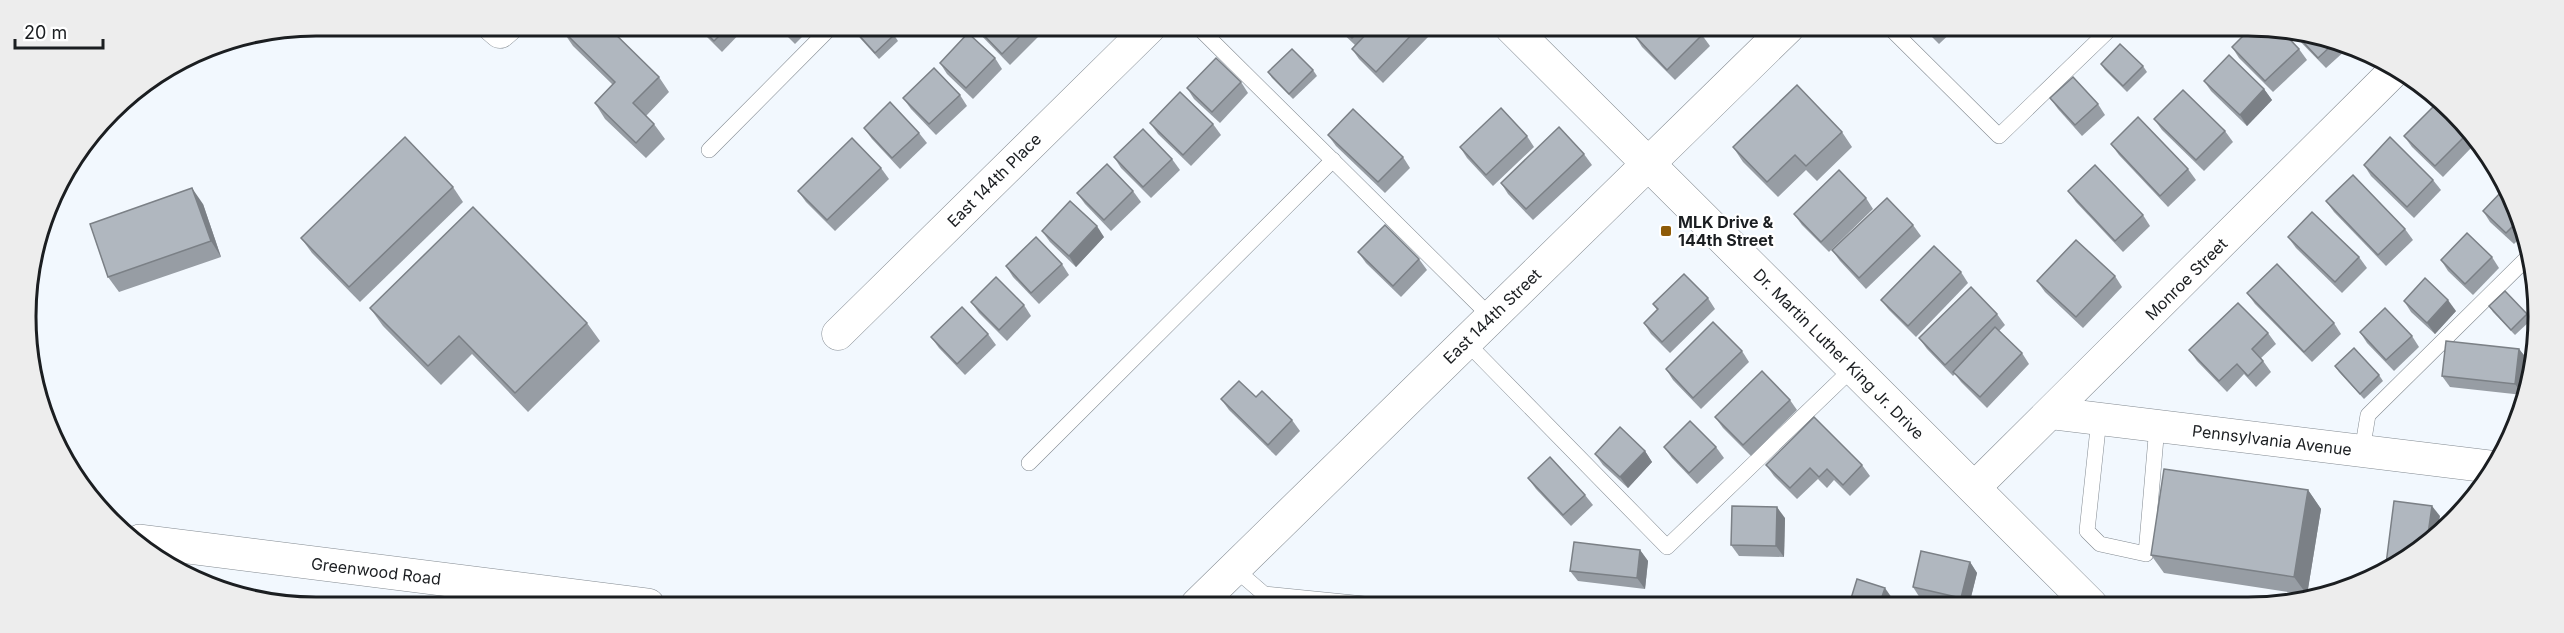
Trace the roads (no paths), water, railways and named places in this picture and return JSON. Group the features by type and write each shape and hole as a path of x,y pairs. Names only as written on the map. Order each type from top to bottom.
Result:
{"street":[{"name":"East 144th Place","path":"838,334 1141,36"},
{"name":"Dr. Martin Luther King Jr. Drive","path":"1520,36 2083,597"},
{"name":"East 144th Street","path":"1205,597 1779,36"},
{"name":"Monroe Street","path":"1974,488 2390,75"},
{"name":"Pennsylvania Avenue","path":"2051,413 2485,466"},
{"name":"Greenwood Road","path":"152,544 543,597"}],"lane":[{"path":"709,150 822,36"},
{"path":"1207,36 1491,317"},
{"path":"1898,36 1999,136 2103,36"},
{"path":"1029,463 1333,160"},
{"path":"2362,451 2368,415 2523,262"},
{"path":"1466,342 1667,547 1853,368"},
{"path":"2099,419 2087,531 2100,544 2146,554 2157,426"},
{"path":"1235,568 1264,594 1294,597"}],"place":[{"name":"MLK Drive & 144th Street","path":"1666,231"}]}
